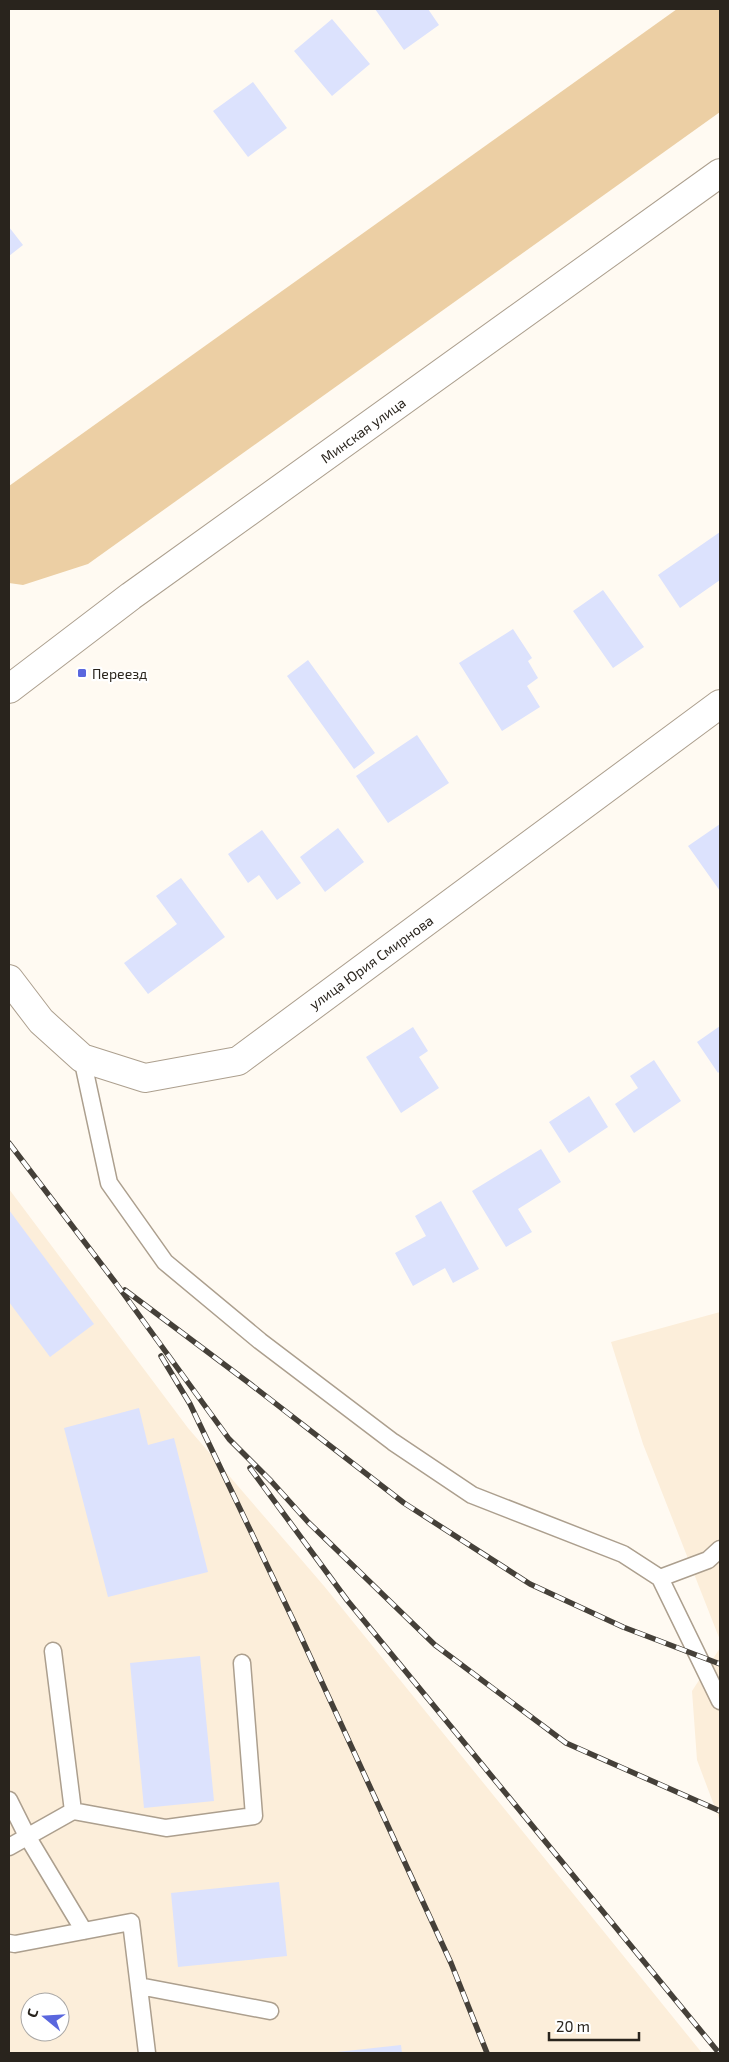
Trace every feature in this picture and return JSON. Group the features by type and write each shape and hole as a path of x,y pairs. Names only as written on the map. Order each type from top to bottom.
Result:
{"street":[{"name":"Минская улица","path":"11,683 720,173"},
{"name":"улица Юрия Смирнова","path":"9,979 41,1021 82,1058 145,1078 238,1061 720,704"}],"lane":[{"path":"82,1058 109,1183 165,1262 260,1341 393,1442 472,1496 623,1554 660,1578 720,1701"},
{"path":"660,1578 714,1561 720,1549"},
{"path":"53,1651 73,1811"},
{"path":"9,1847 73,1811 166,1828 254,1816 242,1663"},
{"path":"9,1800 84,1931"},
{"path":"9,1943 15,1944 131,1922 147,2053"},
{"path":"139,1986 270,2011"}],"shaded area":[{"path":"677,9 720,9 720,112 88,564 23,585 9,583 9,486"},
{"path":"9,1189 188,1428 324,1586 702,2053 9,2053"},
{"path":"720,1312 720,1640 643,1444 611,1342"},
{"path":"720,1648 720,1821 697,1760 692,1691"}],"building":[{"path":"375,9 428,9 439,25 404,50"},
{"path":"332,19 370,64 332,96 294,51"},
{"path":"253,82 287,128 248,157 213,111"},
{"path":"9,227 23,245 9,256"},
{"path":"720,532 720,580 680,608 658,575"},
{"path":"603,590 644,647 613,668 573,611"},
{"path":"513,629 532,658 528,661 538,678 527,686 540,707 502,731 459,663"},
{"path":"308,660 375,753 354,769 287,676"},
{"path":"417,735 449,783 388,823 356,776"},
{"path":"720,824 720,891 688,846"},
{"path":"338,828 364,862 325,892 300,857"},
{"path":"262,830 301,883 277,900 259,875 248,883 228,854"},
{"path":"181,878 225,937 148,994 124,963 177,924 156,896"},
{"path":"720,1026 720,1071 718,1073 697,1042"},
{"path":"413,1027 428,1051 419,1057 439,1088 401,1113 366,1057"},
{"path":"654,1060 681,1101 634,1133 615,1104 638,1088 630,1076"},
{"path":"589,1096 608,1127 569,1153 549,1122"},
{"path":"541,1149 561,1182 518,1209 532,1232 506,1247 472,1191"},
{"path":"441,1201 479,1269 453,1283 445,1268 413,1286 395,1253 426,1236 415,1216"},
{"path":"9,1210 94,1324 50,1357 9,1302"},
{"path":"139,1408 148,1445 174,1438 208,1572 108,1597 64,1428"},
{"path":"200,1656 214,1801 144,1808 130,1663"},
{"path":"279,1882 287,1956 178,1967 171,1893"},
{"path":"401,2045 402,2053 337,2053 337,2052"}],"railway":[{"path":"9,1143 115,1282 229,1439 308,1522 435,1645 566,1743 720,1811"},
{"path":"125,1290 404,1503 530,1584 623,1627 720,1664"},
{"path":"161,1356 190,1404 296,1626 451,1963 487,2053"},
{"path":"250,1468 347,1600 719,2053"}],"place":[{"name":"Переезд","path":"82,673"}]}
